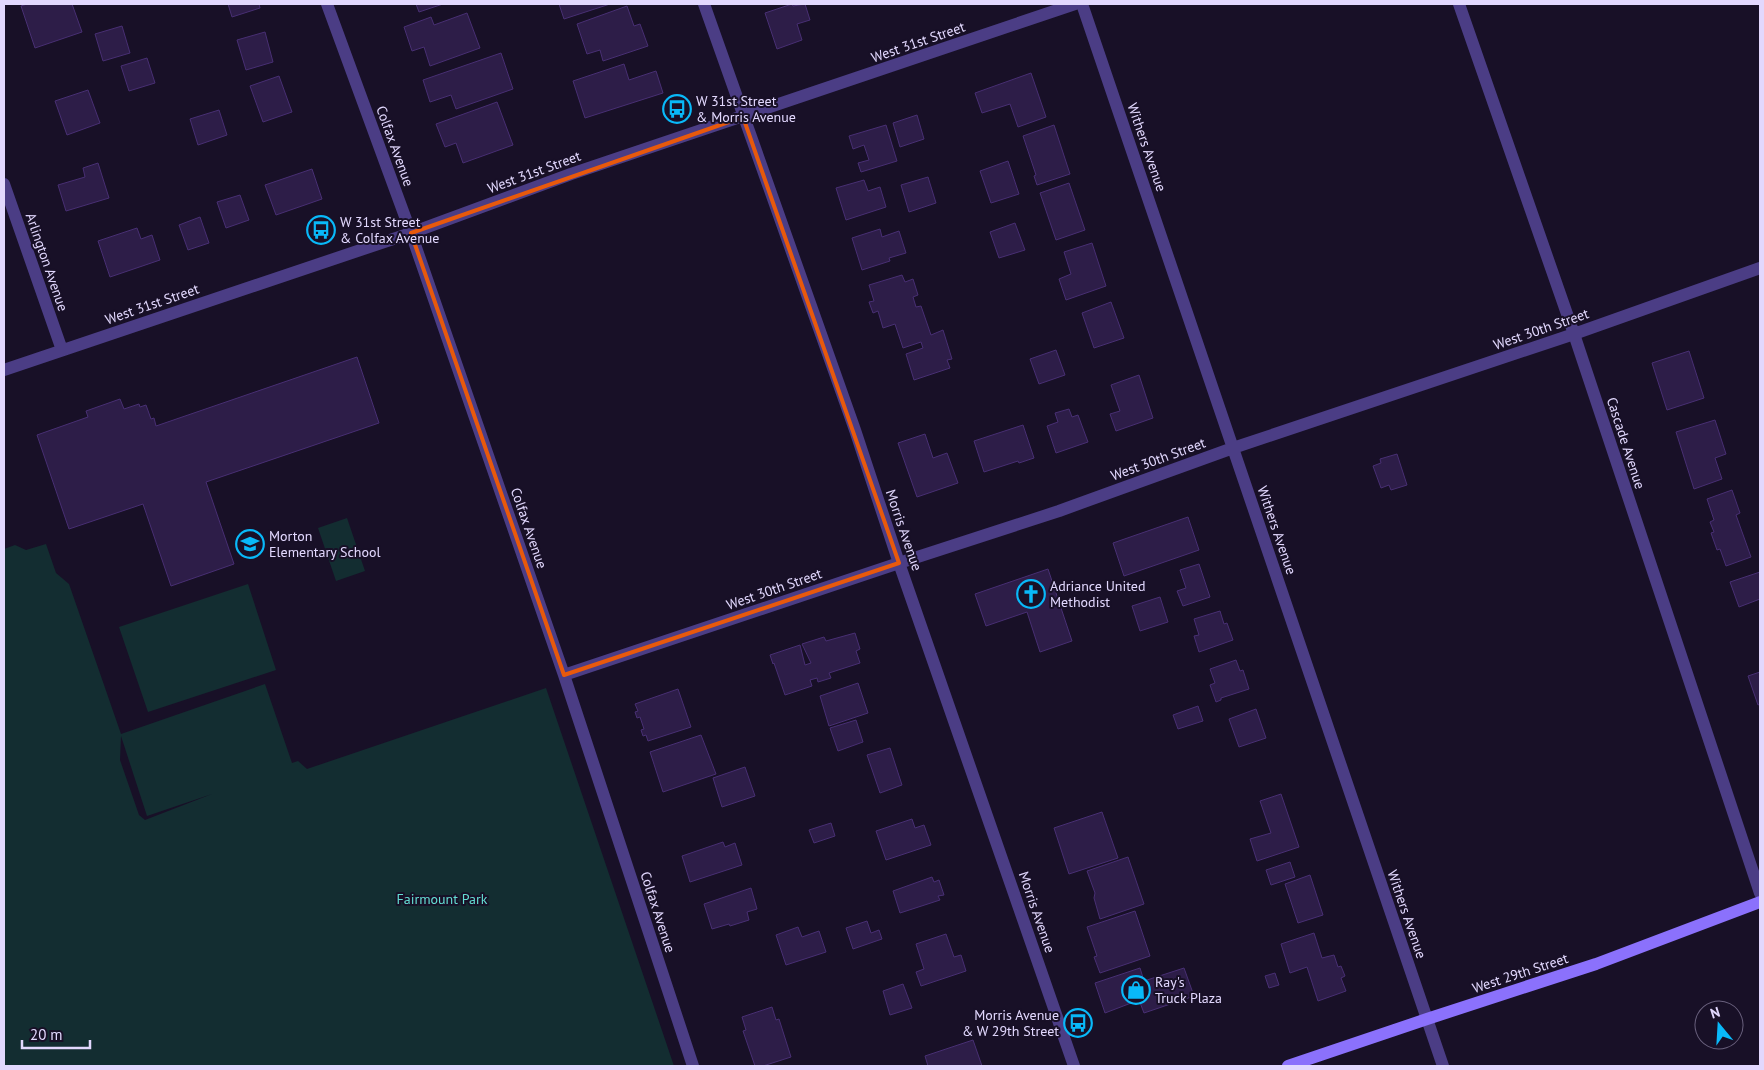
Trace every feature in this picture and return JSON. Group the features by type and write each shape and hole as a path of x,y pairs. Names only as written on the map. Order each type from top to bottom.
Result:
{"street":[{"name":"Colfax Avenue","path":"327,4 411,233 564,675 693,1066"},
{"name":"Morris Avenue","path":"704,4 855,430 1074,1066"},
{"name":"West 31st Street","path":"4,370 411,233 571,174 1075,4"},
{"name":"Withers Avenue","path":"1082,4 1443,1066"},
{"name":"Cascade Avenue","path":"1459,4 1574,334 1760,893"},
{"name":"Arlington Avenue","path":"4,184 62,350"},
{"name":"West 30th Street","path":"564,675 899,562 1059,511 1233,448 1574,334 1760,268"},
{"name":"West 29th Street","path":"1288,1066 1427,1018 1596,964 1760,902"}],"highlighted area":[{"path":"743,117 899,563 564,675 411,233"}],"green space":[{"path":"347,518 365,571 336,581 318,528"},
{"name":"Fairmount Park","path":"46,544 56,573 69,584 121,734 265,684 292,763 298,761 307,769 546,688 674,1066 4,1066 4,549 15,545 26,550","holes":["121,736 147,816 212,794 145,820 139,815 120,760"]},
{"path":"248,584 276,670 148,712 119,627"}],"building":[{"path":"27,4 72,4 82,32 35,48 21,6"},
{"path":"228,4 259,4 260,8 232,17"},
{"path":"416,4 443,4 419,12"},
{"path":"559,4 610,4 564,19"},
{"path":"792,4 793,6 805,4 810,20 797,24 802,40 777,49 765,13"},
{"path":"627,6 634,26 640,24 648,46 603,61 600,50 587,54 577,24"},
{"path":"467,13 480,48 430,66 424,47 412,51 404,27 431,17 434,25"},
{"path":"122,26 130,53 103,61 95,34"},
{"path":"265,32 273,62 246,70 237,40"},
{"path":"501,53 513,89 456,109 451,95 430,102 423,80"},
{"path":"147,58 155,83 129,91 121,66"},
{"path":"624,64 629,80 656,71 663,93 585,118 573,81"},
{"path":"1031,73 1046,117 1018,127 1010,104 982,113 975,93"},
{"path":"279,76 292,112 263,122 250,86"},
{"path":"88,90 100,123 67,135 55,101"},
{"path":"497,102 513,145 463,163 456,143 445,147 436,124"},
{"path":"219,110 227,135 198,145 190,119"},
{"path":"917,115 924,139 900,147 893,123"},
{"path":"886,125 897,161 861,172 858,163 869,160 864,145 853,149 849,136"},
{"path":"1054,125 1070,174 1037,185 1034,176 1036,175 1023,136"},
{"path":"1008,161 1019,194 991,203 980,171"},
{"path":"98,163 109,198 66,211 58,185 85,177 83,168"},
{"path":"312,169 322,199 276,215 265,185"},
{"path":"928,177 936,203 909,212 901,185"},
{"path":"864,180 868,191 880,187 886,207 846,220 836,188"},
{"path":"1069,183 1085,230 1056,240 1040,193"},
{"path":"240,195 249,220 226,228 217,202"},
{"path":"200,217 209,243 188,250 179,225"},
{"path":"1015,223 1025,250 999,258 990,232"},
{"path":"137,228 141,239 152,235 160,260 110,277 98,241"},
{"path":"880,229 882,237 899,231 906,253 889,258 890,261 862,270 852,238"},
{"path":"1092,243 1106,286 1066,300 1059,279 1071,274 1064,252"},
{"path":"902,275 905,282 913,279 918,295 913,297 916,307 921,306 931,335 943,330 952,359 947,360 950,368 914,380 906,354 923,348 921,342 903,348 895,324 883,328 878,311 873,313 869,302 874,301 869,285"},
{"path":"1111,302 1124,338 1094,348 1082,313"},
{"path":"1056,350 1065,375 1039,384 1030,359"},
{"path":"1689,351 1704,398 1667,410 1652,363"},
{"name":"Morton Elementary School","path":"357,357 379,423 206,482 234,564 171,586 143,504 69,529 37,435 88,417 86,411 120,399 124,409 139,404 140,407 146,405 151,419 154,418 156,426"},
{"path":"1139,375 1153,418 1116,431 1110,414 1120,411 1111,385"},
{"path":"1069,409 1072,417 1078,415 1088,442 1056,453 1047,426 1058,422 1055,413"},
{"path":"1715,420 1726,454 1715,458 1722,479 1694,489 1676,432"},
{"path":"1023,425 1034,458 984,472 974,441"},
{"path":"925,434 933,458 947,453 958,483 917,497 898,443"},
{"path":"1397,454 1407,485 1391,490 1389,485 1381,488 1373,466 1381,463 1380,459"},
{"path":"1732,490 1740,513 1736,515 1751,557 1726,566 1720,549 1717,550 1711,533 1714,532 1710,522 1714,520 1707,499"},
{"path":"1188,517 1199,550 1124,576 1113,543"},
{"path":"1199,564 1210,597 1183,606 1177,591 1186,588 1180,570"},
{"path":"1048,569 1072,641 1040,652 1027,612 986,626 975,594"},
{"path":"1760,572 1760,599 1739,607 1730,582"},
{"path":"1160,597 1168,622 1140,631 1132,606"},
{"path":"1220,611 1224,624 1227,623 1233,640 1199,652 1194,636 1199,635 1194,619"},
{"path":"855,633 860,649 856,651 860,663 829,673 831,678 818,682 817,678 810,680 812,686 785,695 770,655 800,645 805,665 811,663 802,644 824,637 826,641"},
{"path":"1236,660 1240,671 1243,670 1249,689 1221,698 1221,700 1216,702 1210,685 1215,683 1210,669"},
{"path":"1760,672 1760,704 1758,705 1748,676"},
{"path":"858,683 868,713 829,726 820,696"},
{"path":"678,689 691,727 648,741 646,735 643,736 641,730 644,729 640,717 637,718 635,712 638,711 635,704"},
{"path":"1198,706 1203,721 1178,729 1173,715"},
{"path":"1256,709 1266,738 1239,747 1229,719"},
{"path":"856,720 863,742 838,751 830,728"},
{"path":"701,735 716,774 663,792 650,752"},
{"path":"890,748 902,785 880,793 867,755"},
{"path":"745,767 755,796 722,807 713,778"},
{"path":"1281,794 1299,847 1257,861 1250,839 1271,833 1260,801"},
{"path":"1102,812 1118,858 1069,874 1054,828"},
{"path":"912,819 915,828 924,825 931,845 886,860 876,831"},
{"path":"831,823 835,836 814,843 809,830"},
{"path":"723,842 725,847 735,843 742,865 690,882 682,856"},
{"path":"1128,857 1144,904 1100,919 1094,898 1095,893 1087,871"},
{"path":"1290,862 1295,877 1271,885 1266,870"},
{"path":"1310,875 1323,915 1298,923 1285,884"},
{"path":"932,877 934,882 939,880 944,895 938,896 940,900 900,913 893,891"},
{"path":"751,888 757,909 747,912 749,920 712,929 704,904"},
{"path":"1135,911 1150,956 1100,973 1094,957 1097,956 1087,927"},
{"path":"867,921 871,933 879,930 882,939 853,949 846,928"},
{"path":"798,927 802,937 819,931 826,952 786,965 776,935"},
{"path":"1314,933 1322,958 1334,955 1338,967 1341,966 1345,976 1341,978 1346,991 1318,1001 1307,967 1290,973 1281,944"},
{"path":"946,934 954,957 961,955 966,971 921,986 916,972 924,969 916,944"},
{"path":"1140,968 1144,981 1184,968 1194,996 1144,1013 1139,1000 1105,1013 1095,983"},
{"path":"1275,973 1279,985 1269,988 1265,976"},
{"path":"903,984 912,1008 890,1015 883,991"},
{"path":"772,1007 776,1020 779,1019 791,1057 763,1066 755,1066 743,1031 746,1030 742,1017"},
{"path":"973,1040 982,1066 928,1066 925,1056"}],"place":[{"name":"W 31st Street & Morris Avenue","path":"677,109"},
{"name":"W 31st Street & Colfax Avenue","path":"321,230"},
{"name":"Morton Elementary School","path":"250,544"},
{"name":"Adriance United Methodist","path":"1031,594"},
{"name":"Ray's Truck Plaza","path":"1136,990"},
{"name":"Morris Avenue & W 29th Street","path":"1078,1023"}]}
